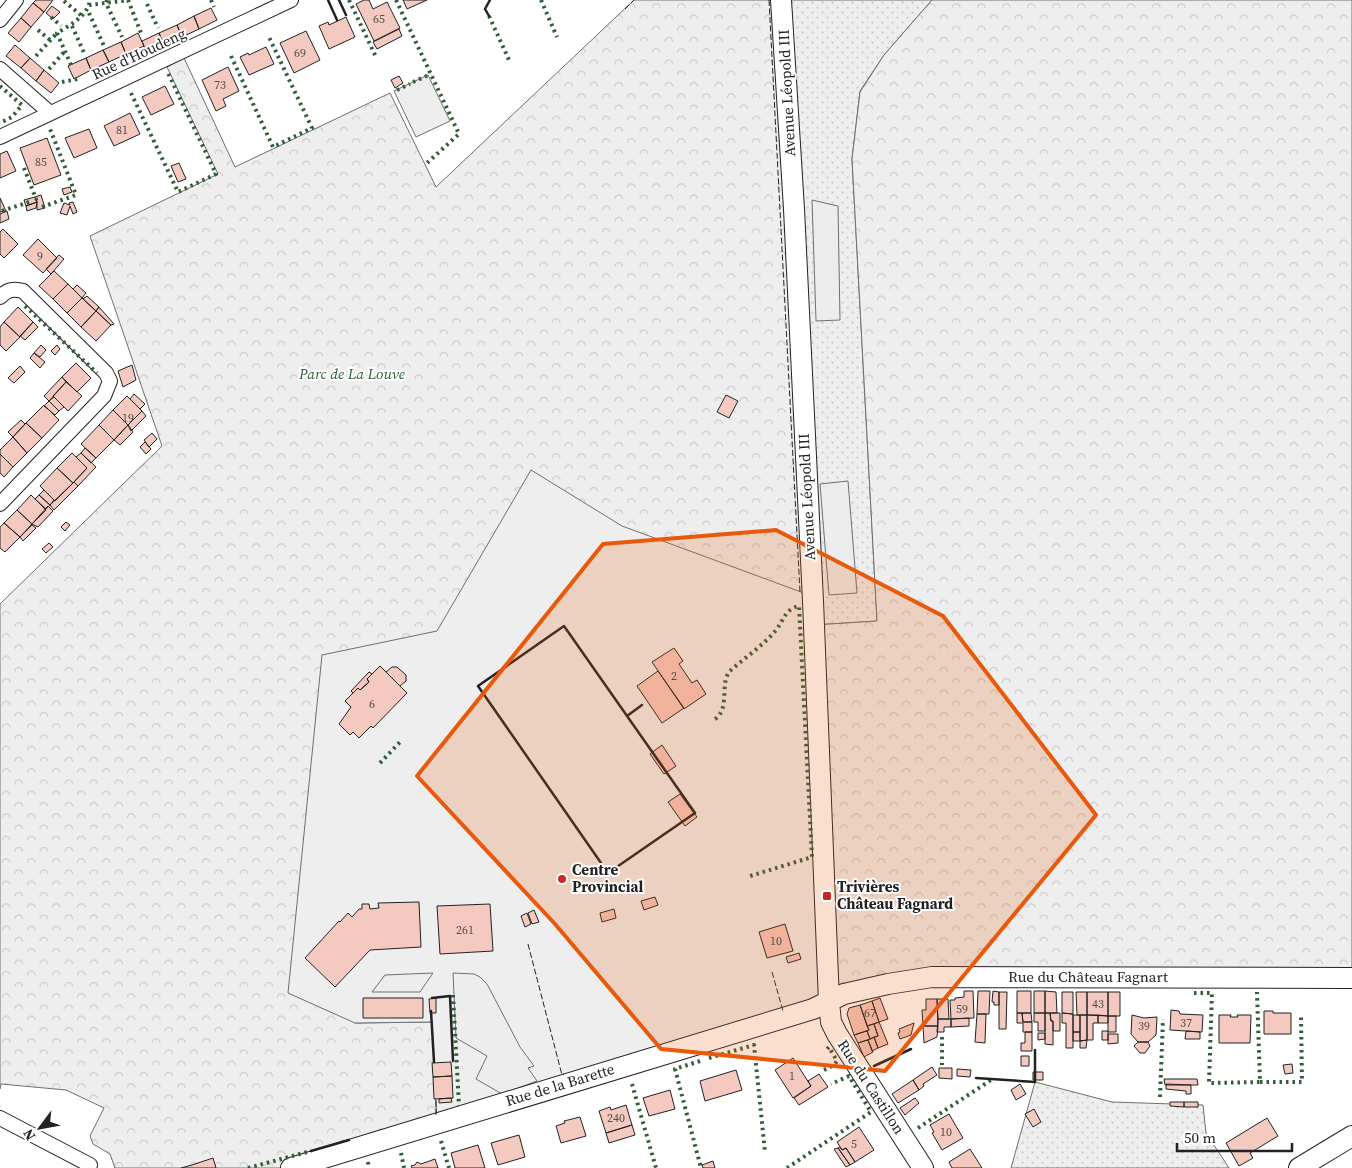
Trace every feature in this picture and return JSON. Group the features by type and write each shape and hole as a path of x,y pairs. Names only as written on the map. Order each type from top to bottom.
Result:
{"street":[{"path":"0,20 16,0"},
{"name":"Rue d'Houdeng","path":"0,137 277,3 291,0"},
{"name":"Avenue Léopold III","path":"781,0 813,600 829,999"},
{"path":"0,69 50,113"},
{"path":"0,298 9,290 23,291 106,373 110,381 104,396 0,504"},
{"name":"Rue du Château Fagnart","path":"829,999 888,984 932,976 1352,978"},
{"name":"Rue de la Barette","path":"291,1168 805,1011 829,999"},
{"name":"Rue du Castillon","path":"829,999 831,1022 837,1034 923,1168"},
{"path":"0,1118 90,1165"},
{"path":"1299,1168 1352,1136"}],"highlighted area":[{"path":"776,530 943,616 1096,815 885,1071 661,1049 555,924 417,776 603,544"}],"green space":[{"name":"Parc de La Louve","path":"634,0 781,0 812,596 355,1023 432,1022 437,1123 287,1168 115,1168 110,1154 93,1144 90,1136 104,1108 66,1090 1,1084 0,1089 0,604 162,446 90,236 218,174 167,67 184,58 235,167 390,93 436,187"},
{"path":"781,0 932,0 884,55 860,91 852,159 877,621 814,625"},
{"path":"932,0 1352,0 1352,978 932,977 829,1002 814,625 877,621 852,159 860,92 884,55"},
{"path":"428,75 450,121 416,137 394,91"},
{"name":"Centre Provincial","path":"531,470 622,526 812,596 829,995 437,1123 432,1022 355,1023 288,993 322,655 437,631"},
{"path":"1035,1082 1112,1102 1203,1105 1206,1133 1229,1168 1011,1168"}],"shaded area":[{"path":"812,200 838,206 840,320 816,321"},
{"path":"848,481 857,593 829,595 820,484"},
{"path":"433,973 420,992 372,992 385,975"},
{"path":"453,973 474,974 487,984 520,1047 534,1066 528,1068 537,1081 502,1094 476,1079 487,1056 456,1038"}],"building":[{"path":"36,0 53,0 44,12 33,3"},
{"path":"369,0 373,9 387,2 400,28 374,41 356,4"},
{"path":"403,0 427,0 407,9"},
{"path":"33,3 44,12 31,27 21,18"},
{"path":"52,6 60,12 53,19 46,13"},
{"path":"211,8 217,20 199,29 194,16"},
{"path":"194,16 199,29 182,37 177,25"},
{"path":"346,17 355,37 329,49 319,26 328,22 329,25"},
{"path":"21,18 31,27 19,42 8,33"},
{"path":"177,25 182,37 164,45 159,33"},
{"path":"399,29 402,36 377,49 373,42"},
{"path":"306,31 320,60 294,73 280,43"},
{"path":"138,33 144,46 126,54 121,42"},
{"path":"159,33 164,45 147,54 142,41"},
{"path":"121,42 126,54 109,62 103,50"},
{"path":"15,45 30,58 21,68 6,56"},
{"path":"266,47 274,64 249,75 240,57"},
{"path":"103,50 109,62 91,70 86,58"},
{"path":"30,58 44,70 36,81 21,68"},
{"path":"86,58 91,70 74,79 68,66"},
{"path":"228,67 239,91 223,99 226,106 216,111 202,80"},
{"path":"44,70 59,83 51,93 36,81"},
{"path":"399,76 403,83 395,88 391,80"},
{"path":"165,86 174,104 151,115 142,97"},
{"path":"130,113 140,134 114,146 104,126"},
{"path":"89,129 97,148 74,158 65,138"},
{"path":"47,138 61,175 34,185 20,148"},
{"path":"7,151 16,171 0,178 0,154"},
{"path":"179,163 186,179 178,182 171,166"},
{"path":"70,187 72,192 64,195 62,189"},
{"path":"41,195 45,208 37,210 35,197"},
{"path":"35,197 37,202 26,206 24,200"},
{"path":"0,198 6,211 0,212"},
{"path":"37,202 36,208 27,211 26,206"},
{"path":"73,202 77,212 73,214 70,206 67,215 60,213 64,203 70,205 69,203"},
{"path":"7,211 9,219 0,223 0,214"},
{"path":"3,229 18,244 4,258 0,254 0,232"},
{"path":"38,239 57,258 43,273 23,255"},
{"path":"59,255 64,259 51,274 46,269"},
{"path":"54,271 68,284 53,299 39,286"},
{"path":"68,284 82,298 67,313 53,299"},
{"path":"77,285 86,293 82,298 73,289"},
{"path":"87,296 99,307 96,311 83,299"},
{"path":"82,298 96,311 81,327 67,313"},
{"path":"18,307 33,322 20,337 4,322"},
{"path":"99,307 114,324 111,325 96,311"},
{"path":"96,311 111,325 96,341 81,327"},
{"path":"4,322 20,337 6,351 0,345 0,327"},
{"path":"33,322 38,327 25,340 20,336"},
{"path":"41,345 46,350 40,357 34,353"},
{"path":"57,345 60,349 55,355 51,351"},
{"path":"34,353 45,362 40,368 30,358"},
{"path":"76,363 91,378 77,392 62,377"},
{"path":"132,365 136,380 123,387 118,371"},
{"path":"20,366 25,372 14,383 8,378"},
{"path":"62,377 66,382 49,401 44,396"},
{"path":"66,382 82,396 68,411 53,396"},
{"path":"134,394 145,404 140,409 130,399"},
{"path":"726,395 738,401 729,418 717,412"},
{"path":"127,396 142,411 128,425 113,410"},
{"path":"54,397 64,407 59,411 49,401"},
{"path":"49,401 59,411 55,415 44,406"},
{"path":"44,405 59,420 42,438 26,423"},
{"path":"113,410 128,425 114,440 99,425"},
{"path":"142,411 146,416 131,431 128,425"},
{"path":"21,420 25,424 13,437 8,432"},
{"path":"26,423 42,438 27,453 13,437"},
{"path":"99,425 114,440 96,458 81,444"},
{"path":"128,425 133,432 120,445 114,440"},
{"path":"152,433 157,439 149,447 144,440"},
{"path":"13,437 27,453 13,467 0,454 0,450"},
{"path":"145,442 151,449 146,454 140,447"},
{"path":"85,448 96,458 91,463 81,453"},
{"path":"72,453 87,468 73,483 57,468"},
{"path":"81,453 96,467 78,486 74,482 87,468 76,457"},
{"path":"0,454 13,467 4,477 0,473"},
{"path":"57,468 73,483 55,501 40,486"},
{"path":"74,482 78,486 54,510 50,505"},
{"path":"44,490 54,500 50,505 39,495"},
{"path":"31,495 46,510 32,524 17,510"},
{"path":"39,495 50,505 46,509 35,499"},
{"path":"48,506 53,511 38,527 32,524"},
{"path":"17,510 32,524 20,537 4,523"},
{"path":"66,522 70,525 65,531 61,527"},
{"path":"4,523 20,537 5,552 0,548 0,527"},
{"path":"32,525 36,528 23,541 20,537"},
{"path":"49,543 53,547 46,553 42,549"},
{"path":"674,648 683,661 679,664 692,683 697,680 706,694 684,709 652,662"},
{"path":"380,666 407,693 373,728 371,726 359,738 353,732 350,735 339,724 351,707 345,701 358,688 360,690 369,682 367,679"},
{"path":"392,667 397,667 406,675 406,681 400,686 386,672"},
{"path":"658,671 684,708 662,723 637,686"},
{"path":"369,672 372,674 367,679 369,682 353,693 351,691"},
{"path":"662,745 676,766 664,774 650,754"},
{"path":"680,794 697,817 685,826 668,802"},
{"path":"655,897 658,905 644,910 641,901"},
{"path":"419,902 421,947 370,950 335,987 305,958 348,913 352,917 359,909 362,909 362,904 369,904 370,909 379,908 378,903"},
{"path":"490,904 493,951 440,954 437,906"},
{"path":"614,909 616,918 602,922 600,913"},
{"path":"534,910 539,922 532,924 528,913"},
{"path":"527,913 531,924 525,927 521,916"},
{"path":"785,924 793,951 767,958 759,932"},
{"path":"799,953 801,959 788,963 786,957"},
{"path":"964,991 973,991 974,1018 951,1019 950,1000 964,997"},
{"path":"978,991 990,991 989,1014 977,1014"},
{"path":"993,991 999,992 999,1005 994,1005 994,1002 992,1002"},
{"path":"1017,991 1031,991 1031,1013 1017,1013"},
{"path":"1034,991 1045,991 1045,1013 1034,1013"},
{"path":"1045,991 1056,992 1057,1013 1045,1013"},
{"path":"999,992 1007,992 1006,1029 999,1029"},
{"path":"1062,992 1073,992 1073,1014 1062,1013"},
{"path":"1076,992 1087,992 1087,1015 1077,1015"},
{"path":"1087,992 1108,992 1108,1016 1087,1015"},
{"path":"1108,992 1120,992 1120,1016 1108,1016"},
{"path":"363,998 423,998 423,1018 363,1018"},
{"path":"436,998 436,1013 430,1013 429,999"},
{"path":"880,998 888,1019 879,1022 872,1001"},
{"path":"926,999 937,999 938,1026 923,1026 922,1010 926,1010"},
{"path":"937,999 948,999 949,1019 938,1019"},
{"path":"872,1001 879,1022 867,1026 860,1005"},
{"path":"860,1005 869,1030 854,1035 847,1014 849,1008"},
{"path":"1171,1010 1179,1011 1180,1014 1203,1015 1202,1032 1170,1030"},
{"path":"1264,1011 1291,1013 1291,1034 1264,1034"},
{"path":"1017,1013 1022,1013 1023,1022 1032,1022 1032,1032 1023,1032 1023,1023 1017,1023"},
{"path":"1022,1013 1031,1013 1032,1022 1023,1022"},
{"path":"1034,1013 1045,1013 1045,1031 1038,1031 1038,1022 1034,1022"},
{"path":"1045,1013 1050,1013 1051,1021 1053,1021 1053,1045 1045,1044"},
{"path":"1050,1013 1060,1013 1060,1031 1053,1031 1053,1021 1051,1021"},
{"path":"1062,1013 1073,1014 1073,1048 1066,1048 1066,1023 1062,1023"},
{"path":"977,1014 986,1014 985,1043 975,1042"},
{"path":"1073,1015 1080,1015 1080,1032 1073,1032"},
{"path":"1080,1015 1087,1015 1087,1040 1080,1041"},
{"path":"1087,1015 1098,1015 1098,1023 1093,1023 1093,1040 1087,1040"},
{"path":"1098,1015 1108,1016 1108,1023 1098,1023"},
{"path":"1132,1015 1144,1018 1157,1017 1156,1035 1148,1042 1138,1042 1131,1034"},
{"path":"1219,1015 1238,1017 1237,1015 1251,1015 1250,1043 1219,1043"},
{"path":"1108,1016 1116,1016 1116,1032 1108,1032"},
{"path":"969,1018 969,1026 951,1027 951,1019"},
{"path":"938,1019 951,1019 951,1027 944,1027 944,1032 937,1032"},
{"path":"879,1022 888,1044 878,1048 874,1037 878,1036 874,1024"},
{"path":"914,1023 911,1035 900,1039 899,1029"},
{"path":"874,1024 878,1036 870,1039 867,1026"},
{"path":"923,1026 938,1026 937,1037 924,1043"},
{"path":"867,1031 870,1039 858,1043 854,1035"},
{"path":"1102,1031 1108,1031 1108,1040 1102,1040"},
{"path":"1186,1031 1200,1032 1200,1039 1185,1039"},
{"path":"1025,1032 1032,1032 1032,1051 1021,1051 1021,1043 1025,1043"},
{"path":"1073,1032 1080,1032 1080,1041 1073,1041"},
{"path":"1038,1033 1045,1033 1045,1039 1038,1040"},
{"path":"1108,1034 1118,1034 1118,1043 1108,1044"},
{"path":"874,1037 878,1048 872,1051 868,1040"},
{"path":"868,1040 873,1052 864,1057 858,1043"},
{"path":"1087,1040 1086,1048 1080,1048 1080,1041"},
{"path":"1138,1042 1148,1042 1150,1046 1145,1053 1140,1053 1134,1046"},
{"path":"1021,1056 1029,1056 1029,1066 1021,1066"},
{"path":"793,1058 811,1086 793,1098 775,1070"},
{"path":"451,1062 452,1076 433,1077 432,1063"},
{"path":"1292,1064 1293,1073 1285,1074 1283,1065"},
{"path":"932,1067 937,1075 923,1084 924,1086 919,1090 913,1080"},
{"path":"939,1068 952,1068 952,1079 939,1078"},
{"path":"957,1069 971,1070 970,1077 957,1076"},
{"path":"736,1070 742,1090 705,1101 700,1081"},
{"path":"1033,1072 1043,1072 1043,1080 1033,1080"},
{"path":"819,1074 828,1087 799,1105 794,1098 811,1086 808,1081"},
{"path":"452,1076 453,1098 434,1099 433,1077"},
{"path":"1164,1079 1197,1079 1198,1085 1165,1085"},
{"path":"913,1080 919,1090 898,1103 892,1094"},
{"path":"1020,1084 1026,1094 1016,1100 1011,1090"},
{"path":"1166,1084 1191,1085 1191,1094 1186,1094 1186,1091 1166,1089"},
{"path":"670,1090 675,1109 649,1116 643,1098"},
{"path":"451,1098 452,1102 439,1103 439,1099"},
{"path":"915,1098 919,1103 905,1115 900,1108"},
{"path":"1170,1102 1184,1102 1184,1107 1170,1106"},
{"path":"1184,1102 1198,1102 1198,1107 1184,1107"},
{"path":"626,1105 632,1125 606,1133 599,1111 610,1107 611,1110"},
{"path":"1034,1109 1041,1122 1033,1127 1025,1114"},
{"path":"949,1114 963,1138 942,1150 932,1133 934,1132 930,1125"},
{"path":"580,1117 586,1136 561,1143 556,1126 565,1123 564,1121"},
{"path":"1267,1118 1278,1136 1250,1153 1253,1158 1239,1166 1226,1143"},
{"path":"632,1125 635,1135 609,1143 606,1133"},
{"path":"859,1127 874,1150 855,1162 846,1148 842,1150 837,1142"},
{"path":"519,1135 525,1157 498,1165 491,1143"},
{"path":"478,1145 485,1168 455,1168 451,1153"},
{"path":"840,1147 842,1150 846,1148 855,1162 850,1165 838,1148"},
{"path":"838,1148 850,1165 846,1167 834,1149"},
{"path":"970,1149 982,1168 952,1168 949,1162"},
{"path":"213,1158 216,1168 181,1168 192,1165"},
{"path":"435,1159 438,1168 412,1168 411,1166 417,1162 421,1164"},
{"path":"713,1161 715,1168 703,1168 702,1165"}],"hedge":[{"path":"71,65 57,33 82,15 89,6 90,0"},
{"path":"107,0 106,3 122,37"},
{"path":"128,0 141,33"},
{"path":"89,5 129,0"},
{"path":"211,0 214,7"},
{"path":"349,0 376,57"},
{"path":"396,0 459,134 427,163"},
{"path":"541,0 557,37"},
{"path":"64,1 82,16"},
{"path":"147,4 158,28"},
{"path":"89,13 104,46"},
{"path":"489,16 509,60"},
{"path":"51,17 61,26"},
{"path":"72,26 85,55"},
{"path":"38,30 50,40"},
{"path":"36,56 57,33"},
{"path":"231,56 273,147 312,128 268,35"},
{"path":"49,69 65,51"},
{"path":"131,93 178,192 216,174 168,73"},
{"path":"413,82 431,74"},
{"path":"62,82 78,79"},
{"path":"397,90 410,84"},
{"path":"0,86 22,105 12,117 0,123"},
{"path":"42,207 76,195 50,129"},
{"path":"24,168 35,199"},
{"path":"2,211 29,202"},
{"path":"25,306 97,373"},
{"path":"715,719 720,715 724,703 725,683 729,672 771,636 788,612 794,607 799,606 812,857 747,877"},
{"path":"380,763 402,740"},
{"path":"1194,993 1212,993 1209,1083 1260,1082 1257,992"},
{"path":"453,995 459,1106"},
{"path":"1260,1082 1302,1082 1301,1016"},
{"path":"1160,1097 1163,1019"},
{"path":"942,1037 942,1065"},
{"path":"709,1058 754,1045 765,1152"},
{"path":"824,1070 834,1065 837,1061 829,1047 825,1051"},
{"path":"700,1061 675,1069 701,1168"},
{"path":"787,1168 871,1112 849,1076 831,1084"},
{"path":"918,1128 991,1080"},
{"path":"632,1084 656,1168"},
{"path":"441,1141 449,1168"},
{"path":"248,1168 311,1151"},
{"path":"401,1153 404,1168"},
{"path":"368,1162 369,1168"}],"fence":[{"path":"625,9 634,0"},
{"path":"769,0 800,592"},
{"path":"528,944 562,1075 564,1074"},
{"path":"772,972 783,1011"},
{"path":"436,1099 436,1115"}],"wall":[{"path":"328,0 337,20"},
{"path":"339,0 346,15"},
{"path":"489,16 485,9 490,0"},
{"path":"564,626 695,813 608,873 478,686 564,626"},
{"path":"627,716 642,705"},
{"path":"432,998 450,996 453,1061"},
{"path":"431,1011 434,1062"},
{"path":"874,1066 911,1049"},
{"path":"976,1078 1035,1082 1035,1050"},
{"path":"311,1151 349,1140"}],"place":[{"name":"Centre Provincial","path":"562,879"},
{"name":"Trivières Château Fagnard","path":"827,896"}]}
